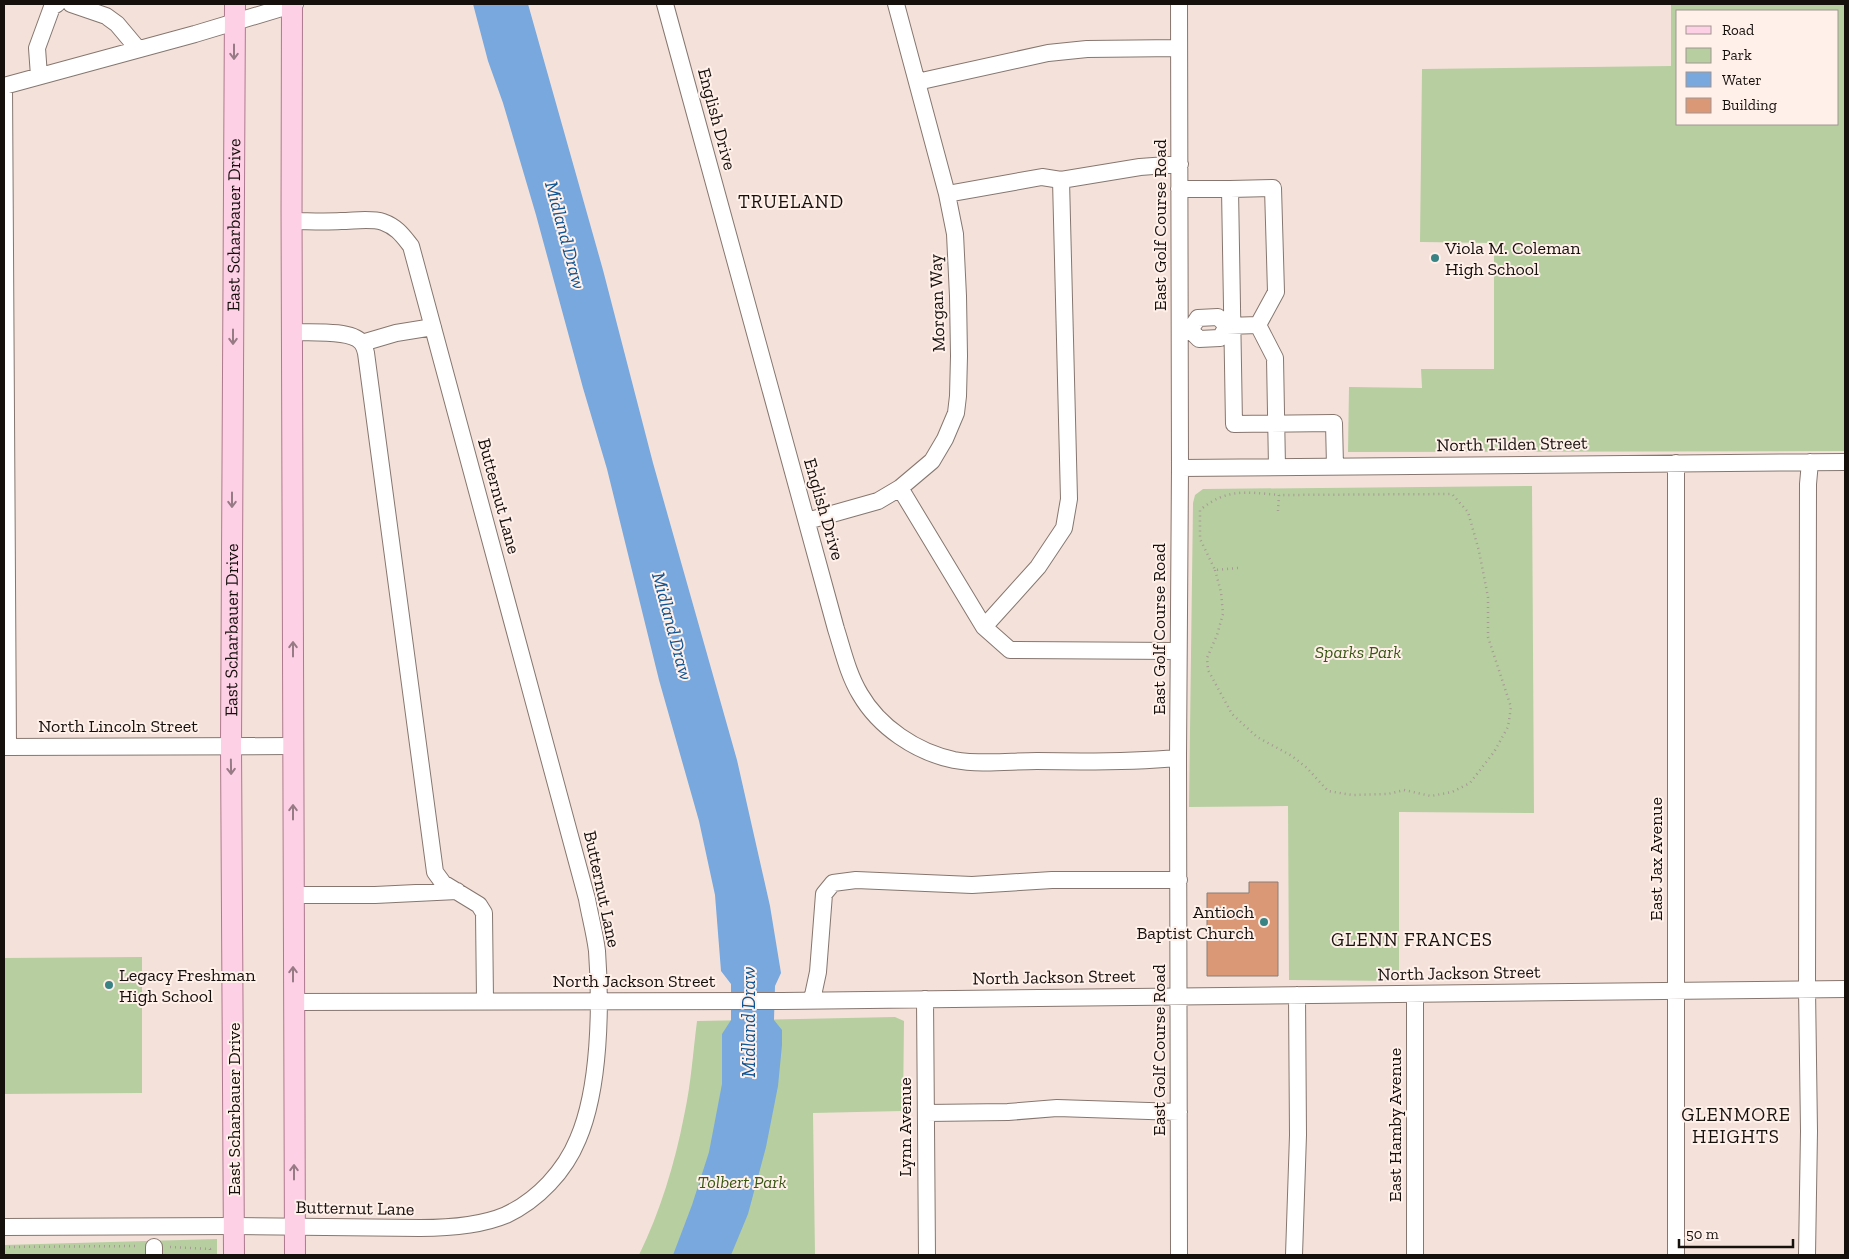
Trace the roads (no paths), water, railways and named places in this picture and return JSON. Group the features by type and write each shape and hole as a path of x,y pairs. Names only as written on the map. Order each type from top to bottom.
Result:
{"main road":[{"path":"293,4 290,221 295,1255"},
{"name":"East Scharbauer Drive","path":"234,1255 231,745 235,13"}],"street":[{"path":"39,76 37,48 52,7 57,4"},
{"path":"71,4 106,16 117,24 138,49"},
{"path":"6,747 4,86 138,49 235,13 293,4"},
{"name":"English Drive","path":"665,4 840,643 860,694 874,713 896,734 943,757 965,761 1057,762 1143,761 1178,758"},
{"name":"Morgan Way","path":"807,521 878,501 900,488 932,461 956,413 959,341 956,248 947,194 896,4"},
{"name":"East Golf Course Road","path":"1179,4 1180,189 1185,330 1180,468 1178,650 1179,1255"},
{"path":"917,82 1048,53 1087,49 1180,48"},
{"path":"947,194 1042,177 1061,180 1140,167 1180,164"},
{"path":"984,627 1038,566 1064,528 1068,509 1061,180"},
{"path":"1180,189 1273,188 1276,292 1258,325"},
{"path":"1230,189 1230,326 1234,424 1334,423 1335,466"},
{"name":"Butternut Lane","path":"4,1227 234,1226 449,1228 494,1219 520,1207 534,1197 546,1187 564,1166 578,1141 586,1119 597,1048 598,1000 597,950 587,899 411,246 407,238 384,222 364,220 290,221"},
{"path":"1185,330 1198,318 1218,317 1230,326 1258,325"},
{"path":"1258,325 1275,358 1277,467"},
{"path":"362,343 396,333 433,327"},
{"path":"291,332 354,336 362,343 366,353 435,872 443,883 479,905 484,913 485,1000"},
{"path":"1807,1255 1809,1131 1807,989 1808,484 1810,462"},
{"name":"North Tilden Street","path":"1180,468 1845,462"},
{"name":"East Jax Avenue","path":"1676,463 1676,1255"},
{"path":"900,488 984,627 1010,650 1178,650"},
{"name":"North Lincoln Street","path":"6,747 292,746"},
{"path":"812,1000 818,972 824,894 833,883 856,880 972,885 1052,880 1179,880"},
{"path":"293,896 457,891"},
{"name":"North Jackson Street","path":"293,1002 485,1000 782,1001 1845,989"},
{"name":"East Hamby Avenue","path":"1415,994 1415,1255"},
{"path":"1294,1255 1298,1135 1297,995"},
{"name":"Lynn Avenue","path":"925,999 927,1255"},
{"path":"926,1113 1008,1112 1057,1108 1179,1112"}],"water":[{"name":"Midland Draw","path":"473,4 528,4 603,270 653,463 737,760 770,906 781,973 775,986 774,1020 782,1030 778,1086 766,1147 748,1214 731,1255 673,1255 709,1152 722,1084 722,1034 731,1020 731,984 721,971 715,895 699,821 659,680 607,469 536,215 503,103 488,61"}],"place":[{"name":"Viola M. Coleman High School","path":"1435,258"},
{"name":"Antioch Baptist Church","path":"1264,922"},
{"name":"Legacy Freshman High School","path":"109,985"}],"district":[{"name":"TRUELAND","path":"791,201"},
{"name":"GLENN FRANCES","path":"1412,939"},
{"name":"GLENMORE HEIGHTS","path":"1736,1125"}],"park label":[{"name":"Sparks Park","path":"1358,652"},
{"name":"Tolbert Park","path":"742,1182"}]}
